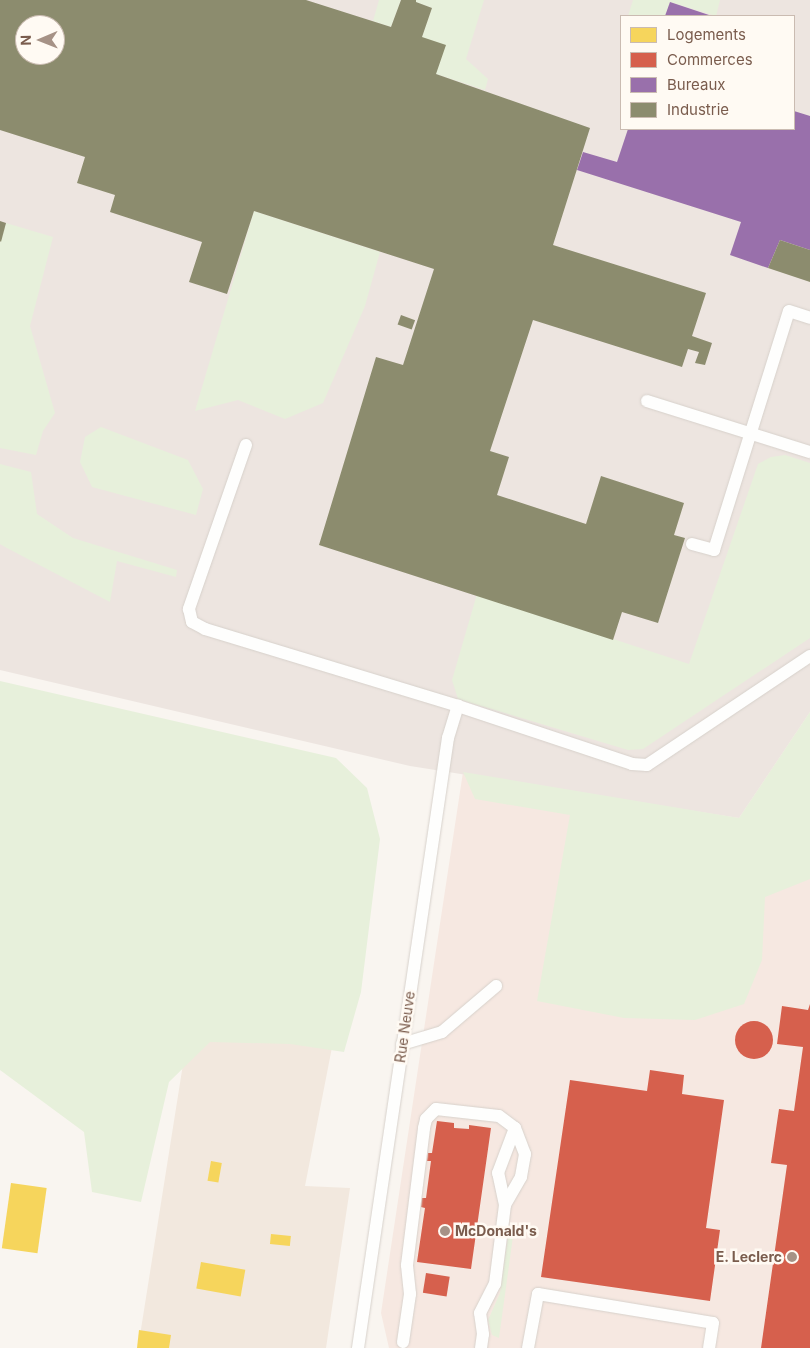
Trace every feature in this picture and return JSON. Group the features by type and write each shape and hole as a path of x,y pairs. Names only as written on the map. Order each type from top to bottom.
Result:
{"lane":[{"path":"692,544 714,550 789,311 810,318"},
{"path":"647,401 810,452"},
{"path":"246,445 189,609 192,622 206,629 458,706 632,764 647,765 810,656"},
{"name":"Rue Neuve","path":"358,1348 448,738 458,706"},
{"path":"402,1044 442,1032 496,986"},
{"path":"403,1342 410,1294 407,1265 426,1119 441,1107 499,1116 515,1128 524,1154 521,1177 505,1204"},
{"path":"481,1348 484,1334 480,1313 496,1284 505,1204 498,1173 515,1128"},
{"path":"528,1348 538,1294 713,1323 709,1348"}],"shaded area":[{"path":"0,0 810,0 810,712 739,818 410,766 0,670"},
{"path":"810,712 810,1348 389,1348 381,1313 463,772 739,818"},
{"path":"190,1020 334,1037 305,1186 350,1188 326,1348 138,1348"}],"green space":[{"path":"379,0 401,0 391,27 373,21"},
{"path":"416,0 484,0 466,59 488,79 485,90 436,74 422,37 432,8 416,2"},
{"path":"633,0 720,0 716,15 670,2 665,15 628,15"},
{"path":"254,211 380,252 365,306 323,403 285,419 238,400 195,411"},
{"path":"6,223 53,237 30,326 55,413 43,431 36,455 0,448 0,243"},
{"path":"101,427 188,460 203,489 196,515 92,487 80,462 85,437"},
{"path":"785,455 810,463 810,638 643,749 628,750 458,699 452,680 477,594 689,664 758,464 771,457"},
{"path":"0,464 31,472 37,514 73,538 177,570 176,577 117,561 110,602 0,544"},
{"path":"0,681 336,758 367,788 380,839 361,992 344,1052 290,1044 210,1042 169,1082 141,1202 92,1192 84,1132 0,1070"},
{"path":"810,712 810,879 765,897 762,960 744,1004 695,1020 624,1018 537,1001 570,815 475,799 463,772 739,818"},
{"path":"509,1229 514,1229 499,1338 492,1335 488,1320 500,1293"}],"building: Logements":[{"path":"211,1161 222,1163 218,1183 208,1181"},
{"path":"11,1183 47,1188 37,1253 2,1248"},
{"path":"271,1234 291,1236 290,1246 270,1244"},
{"path":"201,1262 245,1270 241,1296 196,1289"},
{"path":"139,1330 171,1335 169,1348 137,1348"}],"building: Commerces":[{"name":"E. Leclerc","path":"810,1004 810,1348 761,1348 787,1165 771,1163 779,1109 794,1111 803,1047 777,1044 782,1006 808,1010"},
{"path":"754,1021 768,1026 773,1040 768,1054 754,1059 740,1054 735,1040 740,1026"},
{"path":"650,1070 684,1075 682,1094 724,1100 706,1228 720,1230 710,1301 541,1277 570,1080 647,1091"},
{"path":"437,1121 454,1123 454,1128 469,1129 469,1125 491,1128 471,1269 417,1262 425,1208 421,1207 422,1198 426,1198 431,1161 427,1161 428,1153 432,1153"},
{"path":"426,1273 450,1277 447,1297 423,1293"}],"building: Bureaux":[{"path":"670,2 709,15 665,15"},
{"path":"795,111 810,116 810,250 780,240 768,268 730,255 741,222 577,170 583,152 617,162 628,130 795,130"}],"building: Industrie":[{"path":"0,0 306,0 391,27 401,0 416,0 416,2 432,8 422,37 446,45 436,74 590,128 553,245 706,293 692,336 712,343 705,365 695,363 699,352 688,349 682,367 533,320 490,451 509,457 497,495 586,524 601,476 684,503 674,535 685,538 658,623 622,612 613,640 319,545 376,357 403,365 434,269 254,211 227,294 189,282 202,242 110,212 115,195 77,183 85,157 0,130"},
{"path":"0,221 6,223 1,242 0,241"},
{"path":"780,240 810,250 810,282 768,268"},
{"path":"401,315 415,320 412,330 398,324"}],"place":[{"name":"McDonald's","path":"445,1231"},
{"name":"E. Leclerc","path":"792,1257"}]}
